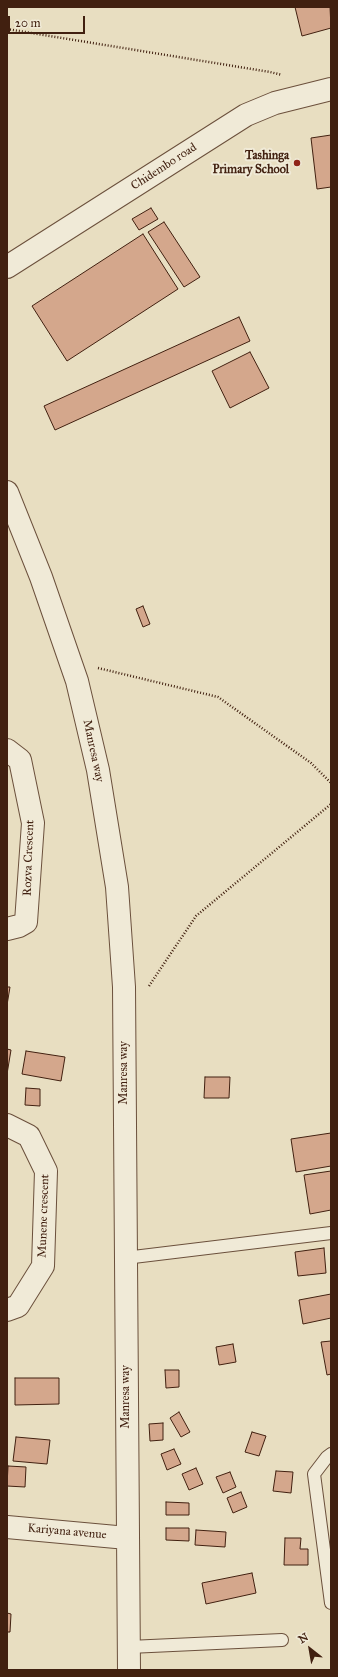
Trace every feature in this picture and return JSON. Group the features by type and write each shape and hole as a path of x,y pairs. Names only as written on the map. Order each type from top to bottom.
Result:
{"street":[{"name":"Chidembo road","path":"7,267 246,115 275,103 331,89"},
{"name":"Manresa way","path":"7,492 41,577 77,682 98,770 117,887 124,988 129,1670"},
{"name":"Rozva Crescent","path":"7,750 20,760 33,823 26,922 15,927"},
{"name":"Munene crescent","path":"7,1125 29,1136 46,1171 42,1266 18,1306 7,1310"},
{"name":"Kariyana avenue","path":"7,1527 127,1538"}],"lane":[{"path":"125,1258 331,1233"},
{"path":"331,1454 314,1474 331,1602"},
{"path":"129,1647 282,1640"}],"path":[{"path":"7,29 270,72 285,76"},
{"path":"70,662 218,697 311,762 331,784"},
{"path":"145,992 196,916 331,804"}],"building":[{"path":"295,7 330,7 331,28 302,36"},
{"path":"331,135 331,187 317,189 311,138"},
{"path":"151,208 158,219 139,230 132,219"},
{"path":"164,222 200,277 184,287 148,232"},
{"path":"143,234 178,289 67,361 32,306"},
{"path":"239,317 250,341 55,430 44,406"},
{"path":"250,352 269,388 230,408 212,371"},
{"path":"143,606 150,624 143,627 136,609"},
{"path":"7,987 10,987 7,1005"},
{"path":"7,1049 11,1050 7,1074"},
{"path":"26,1051 65,1057 61,1081 22,1074"},
{"path":"205,1077 230,1077 229,1098 204,1098"},
{"path":"26,1088 40,1089 40,1106 25,1105"},
{"path":"331,1133 331,1166 296,1172 291,1139"},
{"path":"331,1171 331,1210 310,1214 304,1175"},
{"path":"324,1248 326,1273 298,1276 295,1252"},
{"path":"331,1294 331,1318 303,1324 299,1300"},
{"path":"331,1341 331,1374 327,1375 321,1342"},
{"path":"233,1344 236,1362 219,1365 216,1347"},
{"path":"165,1370 179,1370 179,1387 166,1388"},
{"path":"15,1378 59,1378 59,1404 15,1405"},
{"path":"179,1412 190,1432 181,1437 170,1418"},
{"path":"163,1423 163,1440 150,1441 149,1424"},
{"path":"252,1432 266,1436 259,1456 245,1452"},
{"path":"16,1437 50,1440 47,1464 13,1461"},
{"path":"174,1449 181,1464 167,1470 161,1454"},
{"path":"8,1466 26,1467 25,1487 7,1486"},
{"path":"196,1468 203,1484 189,1490 182,1474"},
{"path":"276,1471 293,1472 291,1493 273,1491"},
{"path":"230,1472 236,1487 223,1493 216,1477"},
{"path":"241,1492 247,1507 233,1513 227,1498"},
{"path":"166,1502 189,1503 189,1515 166,1515"},
{"path":"166,1528 189,1528 189,1541 166,1540"},
{"path":"196,1530 226,1532 225,1547 195,1545"},
{"path":"285,1538 301,1538 300,1549 308,1549 308,1565 284,1565"},
{"path":"252,1573 256,1593 206,1604 202,1583"},
{"path":"7,1613 11,1614 10,1632 7,1632"}],"place":[{"name":"Tashinga Primary School","path":"297,163"}]}
